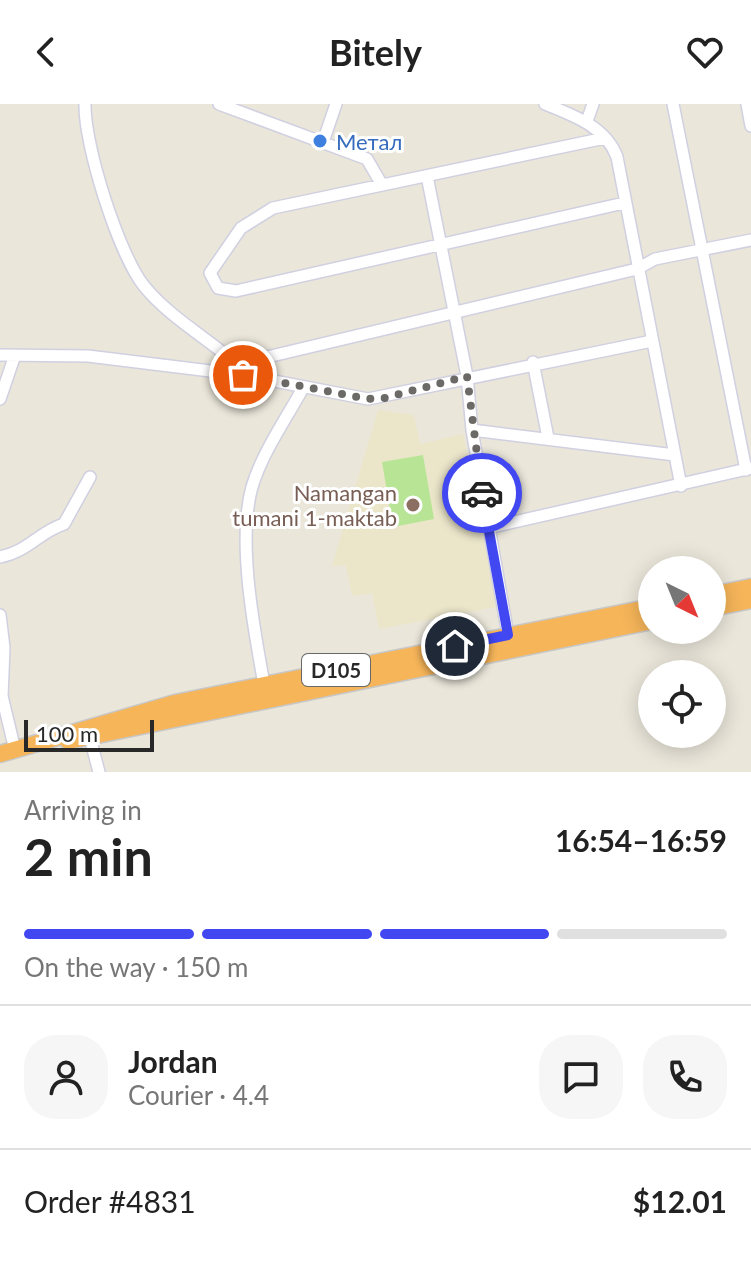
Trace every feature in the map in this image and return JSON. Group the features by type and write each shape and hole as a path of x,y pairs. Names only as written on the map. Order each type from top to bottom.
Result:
{"highway":[{"path":"726,592 751,587"},
{"path":"726,605 751,600"},
{"name":"D105","path":"12,751 139,712 638,610"},
{"name":"D105","path":"12,751 90,738 638,624"}],"street":[{"path":"85,104 88,137 102,188 142,284 163,307 236,370"},
{"path":"219,104 369,161 382,185"},
{"path":"323,142 336,104"},
{"path":"545,104 587,121 605,138 617,157 681,486"},
{"path":"587,121 593,104"},
{"path":"488,528 748,469 673,104"},
{"path":"747,104 751,126"},
{"path":"605,138 320,196 263,212 241,228 219,257 210,273 213,285 225,291 236,291 624,203"},
{"path":"427,176 467,376 472,430 508,635"},
{"path":"236,370 455,311 637,269 647,261 751,240"},
{"path":"0,355 88,356 236,370 303,388 385,398 467,376 652,341"},
{"path":"0,399 15,355"},
{"path":"533,362 548,438"},
{"path":"264,684 251,617 249,505 253,483 303,388"},
{"path":"472,430 675,455"},
{"path":"0,557 24,550 53,528 64,524 90,477"},
{"path":"0,615 4,648 2,696 12,751"},
{"path":"90,738 99,772"}],"shaded area":[{"name":"Namangan tumani 1-maktab","path":"378,410 414,415 420,444 463,434 497,607 379,629 372,593 352,596 346,565 332,566"}],"green space":[{"path":"423,455 434,519 393,527 382,462"}],"way so far":[{"path":"243,375 368,399 385,398 467,376 482,493"}],"place":[{"name":"Метал","path":"320,141"},
{"name":"Namangan tumani 1-maktab","path":"413,505"}],"route":[{"path":"455,646 508,635 482,493"}]}
